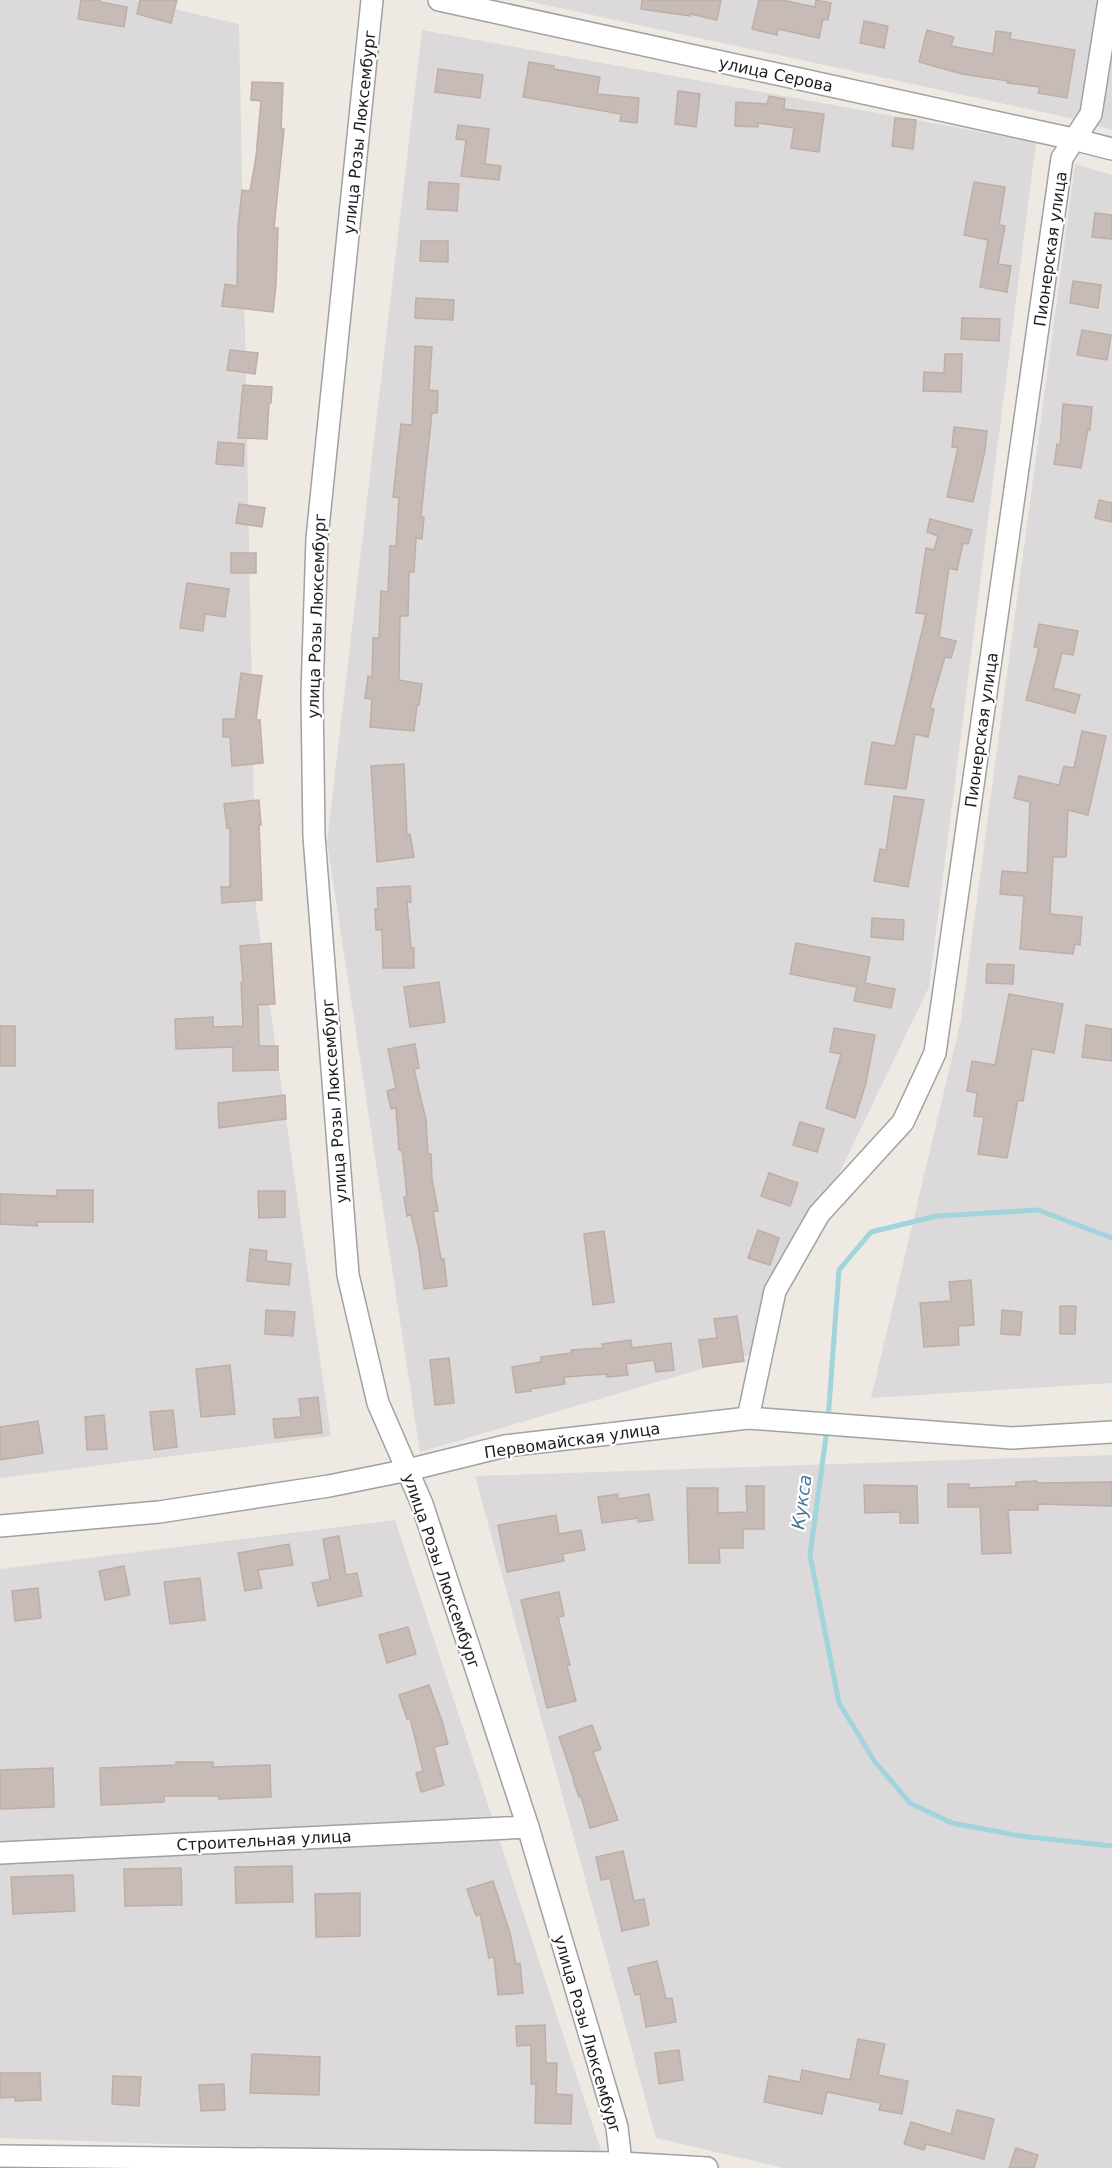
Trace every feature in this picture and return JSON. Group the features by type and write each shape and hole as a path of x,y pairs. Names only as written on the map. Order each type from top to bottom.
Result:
{"street":[{"name":"улица Розы Люксембург","path":"372,0 317,538 312,694 314,836 348,1275 378,1403 422,1504 528,1827 617,2127 621,2163"},
{"name":"улица Серова","path":"439,0 1112,149"},
{"name":"Пионерская улица","path":"748,1418 775,1291 819,1214 903,1122 935,1053 1062,158 1091,114 1109,0"},
{"name":"Первомайская улица","path":"0,1526 159,1512 328,1486 408,1470 505,1446 748,1418 1012,1438 1112,1432"},
{"name":"Строительная улица","path":"0,1853 528,1827"},
{"path":"0,2156 621,2163 707,2168"}],"shaded area":[{"path":"0,0 135,0 239,24 256,908 331,1436 0,1478"},
{"path":"523,0 1112,0 1112,130 1070,118"},
{"path":"422,30 1036,142 929,987 752,1354 420,1452 327,842"},
{"path":"1075,164 1112,175 1112,1383 871,1398 961,1020"},
{"path":"1112,1455 1112,2168 784,2168 656,2138 475,1476"},
{"path":"395,1520 604,2160 0,2138 0,1569"}],"building":[{"path":"81,0 100,0 100,2 127,7 124,27 78,19"},
{"path":"140,0 177,0 171,23 137,14"},
{"path":"642,0 721,0 717,20 691,14 690,16 641,9"},
{"path":"759,0 782,0 815,7 816,0 831,3 828,20 823,19 819,38 778,29 777,35 752,29"},
{"path":"864,21 888,26 884,48 860,43"},
{"path":"927,30 954,37 951,46 993,54 996,31 1011,33 1010,39 1075,50 1067,98 1038,93 1040,87 962,74 919,62"},
{"path":"529,62 600,77 597,94 639,98 637,123 620,121 621,114 523,97"},
{"path":"438,69 483,75 480,98 435,92"},
{"path":"252,82 283,83 281,129 284,129 274,228 278,228 273,312 222,306 225,284 237,286 238,227 242,190 250,191 256,157 261,101 251,100"},
{"path":"678,91 700,94 696,127 675,124"},
{"path":"769,96 785,99 784,109 824,114 819,152 791,148 794,128 758,123 758,127 735,126 736,102 767,104"},
{"path":"895,118 916,120 913,149 892,146"},
{"path":"458,125 489,129 485,164 501,166 499,180 461,176 466,140 456,139"},
{"path":"429,182 459,184 457,211 427,209"},
{"path":"974,182 1005,187 999,225 1005,226 998,264 1011,266 1007,292 980,287 988,240 964,235"},
{"path":"1095,213 1112,215 1112,239 1092,237"},
{"path":"421,241 448,241 448,262 420,261"},
{"path":"1073,281 1101,285 1098,308 1070,303"},
{"path":"416,298 454,300 453,320 415,318"},
{"path":"962,318 1000,319 999,341 961,339"},
{"path":"1082,330 1111,335 1107,360 1077,355"},
{"path":"415,346 432,347 429,390 438,391 437,413 432,413 425,477 421,517 424,517 422,539 416,538 414,572 409,572 408,616 400,616 399,680 422,684 414,731 370,727 372,699 365,698 368,676 372,677 373,638 379,638 381,591 388,592 390,546 396,546 399,498 393,497 401,424 412,425"},
{"path":"230,350 258,353 255,374 227,370"},
{"path":"945,354 962,354 961,392 923,391 924,372 944,373"},
{"path":"243,385 272,387 267,439 238,438"},
{"path":"1063,404 1092,407 1090,430 1088,429 1081,468 1054,464 1057,444 1060,445"},
{"path":"954,427 987,431 985,451 973,502 947,497 958,448 952,447"},
{"path":"218,442 244,444 243,466 216,464"},
{"path":"1099,500 1112,503 1112,522 1095,518"},
{"path":"239,504 265,508 262,527 236,523"},
{"path":"930,519 972,530 968,544 963,543 957,570 949,568 939,637 956,641 951,658 945,657 930,708 934,709 928,737 915,734 906,789 865,784 872,742 895,746 926,614 916,613 926,548 934,550 938,536 927,532"},
{"path":"231,553 256,553 256,573 231,573"},
{"path":"187,583 229,589 225,617 205,614 203,631 180,628"},
{"path":"1039,624 1078,631 1073,655 1062,653 1053,688 1080,695 1075,713 1026,700 1039,648 1034,647"},
{"path":"241,673 262,676 256,720 260,720 263,763 232,766 230,737 223,737 223,719 235,719"},
{"path":"1082,731 1106,736 1088,815 1068,810 1066,857 1053,857 1050,914 1082,917 1080,945 1075,944 1073,954 1020,949 1024,896 1000,894 1002,871 1027,873 1030,802 1014,798 1019,776 1059,785 1064,766 1074,768"},
{"path":"404,764 407,835 410,834 414,857 377,862 371,766"},
{"path":"894,796 924,800 908,887 874,881 880,849 886,850"},
{"path":"259,800 262,900 222,903 221,887 230,887 230,828 227,828 224,804"},
{"path":"410,886 411,902 407,902 411,948 414,948 414,968 383,968 382,930 376,930 377,888"},
{"path":"872,918 904,920 903,940 871,937"},
{"path":"271,943 275,1004 258,1005 259,1046 278,1046 278,1070 233,1071 233,1047 176,1049 175,1019 213,1017 213,1027 243,1026 240,946"},
{"path":"796,943 870,957 865,983 895,989 891,1008 854,1001 857,987 790,974"},
{"path":"987,964 1014,965 1013,984 986,983"},
{"path":"439,982 445,1022 410,1027 404,987"},
{"path":"1009,994 1063,1004 1054,1053 1032,1049 1023,1101 1018,1100 1007,1158 978,1154 984,1117 974,1116 977,1093 967,1091 972,1061 995,1065"},
{"path":"1086,1025 1112,1029 1112,1061 1082,1057"},
{"path":"0,1026 15,1026 15,1066 0,1066"},
{"path":"834,1028 875,1035 866,1083 855,1118 826,1108 841,1054 830,1052"},
{"path":"415,1044 419,1068 414,1069 426,1120 428,1154 431,1154 432,1179 438,1211 433,1212 441,1259 444,1259 447,1286 424,1289 419,1250 411,1215 407,1216 404,1197 407,1196 402,1150 399,1150 396,1108 391,1109 387,1091 396,1088 388,1049"},
{"path":"285,1095 286,1119 219,1128 218,1103"},
{"path":"800,1122 824,1129 817,1152 793,1145"},
{"path":"769,1173 798,1183 790,1206 761,1196"},
{"path":"57,1190 93,1190 93,1222 37,1222 37,1226 0,1224 0,1194 57,1196"},
{"path":"258,1191 285,1191 285,1217 259,1218"},
{"path":"758,1230 779,1238 770,1265 748,1258"},
{"path":"604,1231 614,1302 593,1305 584,1234"},
{"path":"250,1249 267,1251 266,1261 291,1264 289,1285 247,1281"},
{"path":"971,1280 974,1325 958,1326 959,1345 924,1347 920,1303 951,1301 949,1282"},
{"path":"1060,1306 1076,1306 1075,1334 1060,1334"},
{"path":"266,1310 295,1312 293,1336 265,1334"},
{"path":"1002,1310 1022,1312 1020,1335 1001,1334"},
{"path":"737,1316 744,1361 703,1367 699,1340 717,1338 714,1319"},
{"path":"631,1340 632,1348 671,1343 674,1370 656,1372 654,1360 626,1364 628,1375 564,1377 565,1384 516,1393 512,1367 541,1362 541,1357 572,1353 571,1350 603,1348 602,1344"},
{"path":"449,1358 454,1403 435,1405 430,1360"},
{"path":"230,1365 235,1414 201,1417 196,1369"},
{"path":"318,1397 322,1433 275,1438 273,1419 301,1417 299,1399"},
{"path":"173,1410 177,1447 154,1450 150,1412"},
{"path":"104,1415 107,1449 87,1450 85,1417"},
{"path":"38,1421 43,1453 0,1460 0,1427"},
{"path":"1037,1481 1037,1483 1112,1482 1112,1506 1038,1504 1038,1510 1008,1510 1011,1553 982,1554 980,1507 948,1507 948,1484 969,1484 969,1488 1016,1486 1016,1482"},
{"path":"864,1485 917,1486 918,1523 900,1523 900,1512 865,1513"},
{"path":"746,1486 764,1486 764,1529 743,1529 743,1548 719,1548 720,1563 689,1563 687,1488 718,1488 718,1513 747,1512"},
{"path":"618,1494 618,1499 649,1494 653,1520 638,1522 638,1518 602,1523 598,1497"},
{"path":"556,1515 559,1534 581,1530 585,1550 563,1554 564,1561 507,1572 498,1525"},
{"path":"339,1536 346,1575 357,1573 362,1596 318,1606 312,1583 330,1579 323,1539"},
{"path":"289,1544 293,1565 258,1570 262,1588 245,1591 238,1553"},
{"path":"124,1566 130,1595 105,1600 99,1571"},
{"path":"200,1578 205,1620 170,1624 164,1582"},
{"path":"38,1588 41,1618 15,1621 12,1591"},
{"path":"559,1592 564,1616 558,1617 576,1701 547,1708 521,1600"},
{"path":"408,1627 416,1654 387,1663 379,1635"},
{"path":"429,1685 448,1744 434,1747 444,1785 421,1792 416,1773 423,1771 410,1718 407,1719 399,1695"},
{"path":"592,1725 601,1749 593,1752 618,1820 590,1828 559,1737"},
{"path":"176,1762 213,1762 213,1767 270,1765 271,1797 219,1799 219,1796 164,1796 164,1802 101,1805 100,1768 176,1765"},
{"path":"53,1768 54,1807 0,1809 0,1770"},
{"path":"623,1851 634,1901 644,1899 649,1925 622,1931 610,1878 601,1880 596,1857"},
{"path":"292,1866 293,1902 236,1903 235,1867"},
{"path":"181,1868 182,1905 125,1906 124,1869"},
{"path":"73,1875 75,1911 13,1914 11,1877"},
{"path":"493,1881 510,1933 516,1964 520,1963 523,1993 498,1995 494,1957 489,1958 480,1914 476,1916 467,1889"},
{"path":"360,1893 360,1936 316,1937 315,1894"},
{"path":"657,1961 666,1999 672,1998 676,2022 646,2027 640,1994 635,1995 628,1968"},
{"path":"545,2025 546,2063 557,2063 556,2094 572,2095 571,2124 535,2123 536,2084 531,2084 531,2045 517,2046 516,2026"},
{"path":"858,2039 885,2044 878,2075 908,2081 902,2114 879,2110 881,2103 827,2092 822,2114 764,2102 769,2076 800,2082 802,2070 850,2080"},
{"path":"679,2050 683,2080 659,2084 655,2053"},
{"path":"252,2054 320,2057 319,2095 250,2093"},
{"path":"0,2073 40,2073 41,2100 15,2101 15,2097 0,2098"},
{"path":"113,2076 141,2077 139,2106 112,2104"},
{"path":"224,2084 225,2110 201,2111 199,2085"},
{"path":"957,2110 994,2119 984,2159 926,2144 924,2150 904,2144 911,2122 951,2134"},
{"path":"1016,2148 1038,2155 1034,2168 1009,2168"}],"waterway":[{"name":"Кукса","path":"828,1420 839,1270 871,1232 937,1216 1038,1210 1112,1238"},
{"name":"Кукса","path":"827,1429 810,1555 839,1703 875,1762 910,1803 952,1823 1021,1836 1112,1846"}]}
